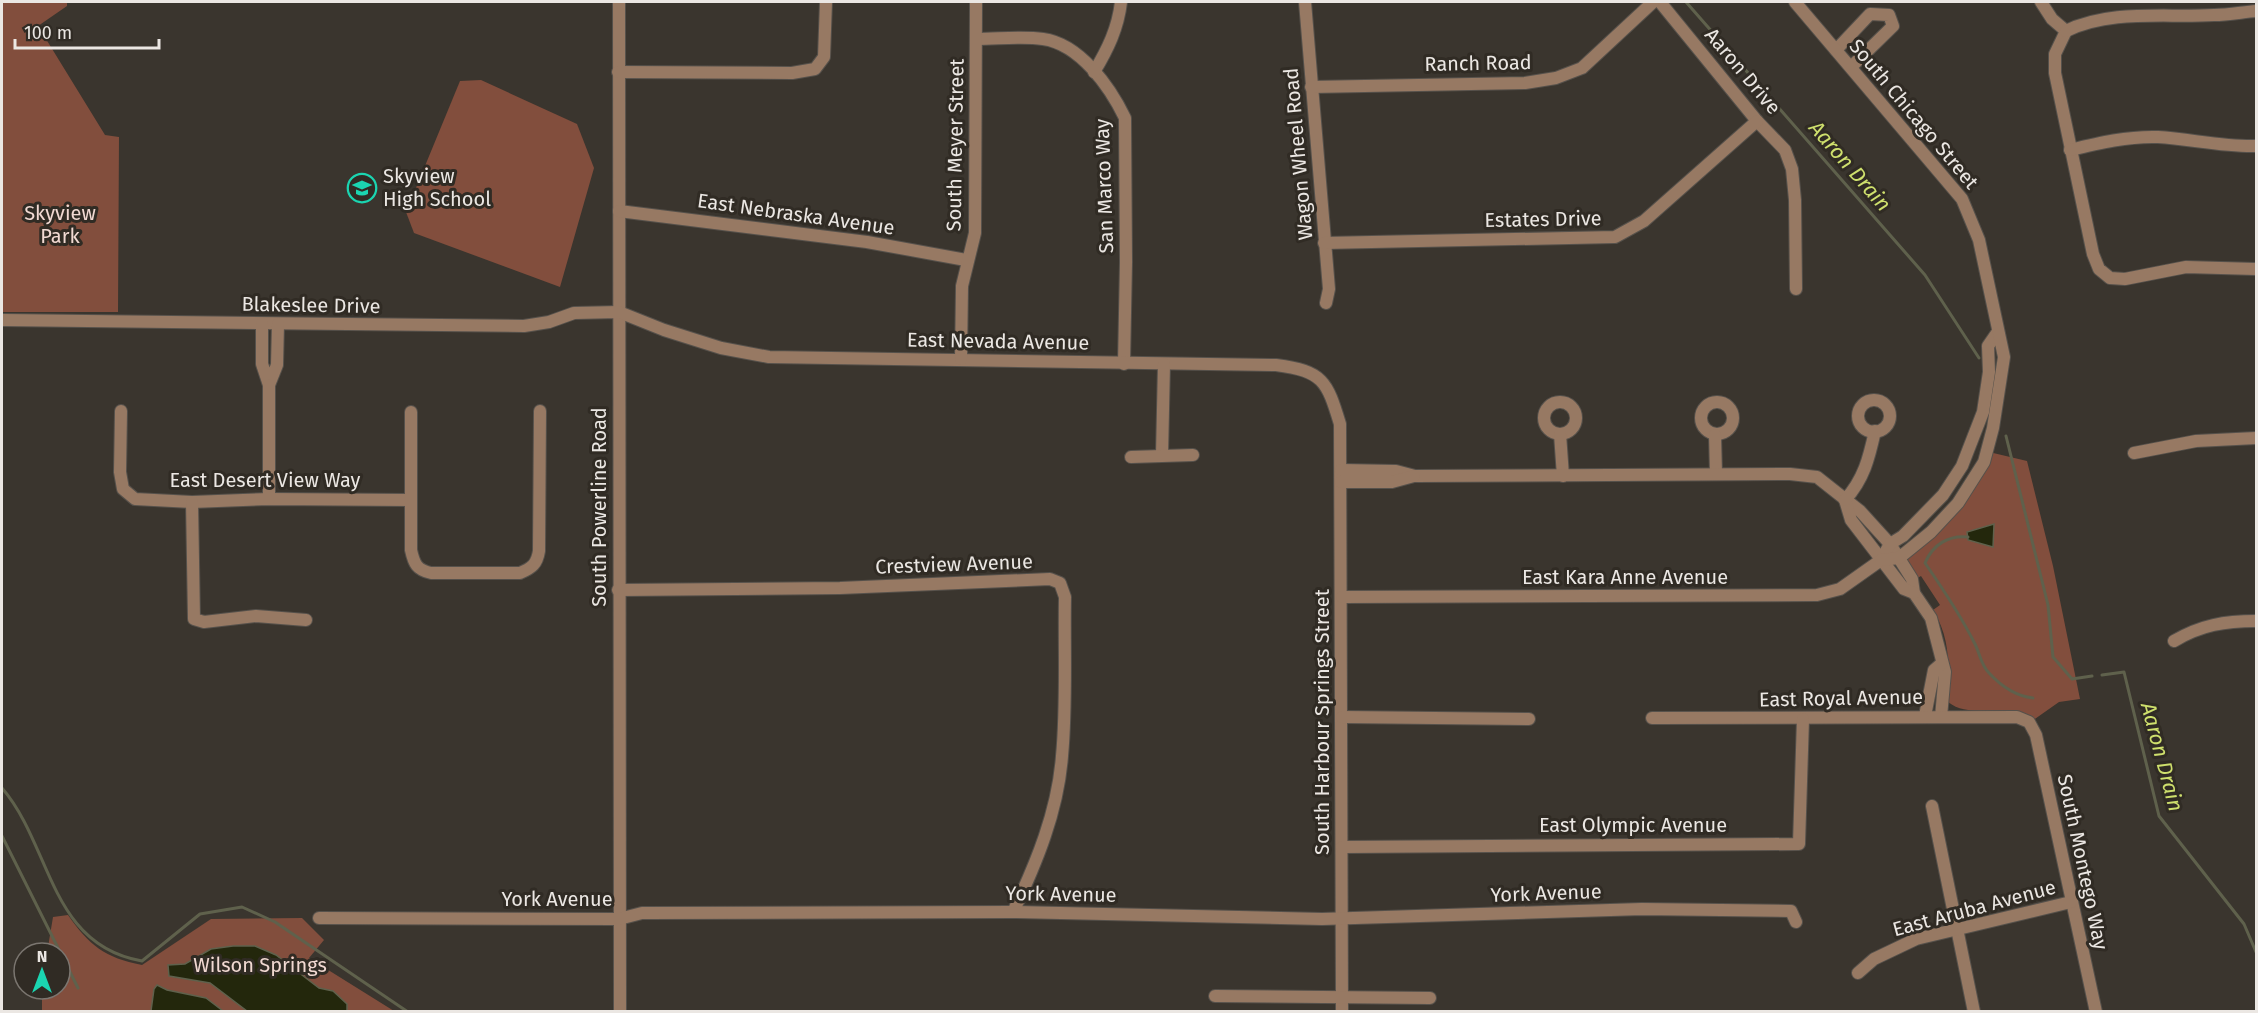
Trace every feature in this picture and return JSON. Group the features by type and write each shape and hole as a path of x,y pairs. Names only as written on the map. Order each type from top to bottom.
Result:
{"street":[{"name":"South Powerline Road","path":"618,2 620,1011"},
{"path":"618,72 792,74 815,69 824,57 826,2"},
{"name":"South Meyer Street","path":"961,359 960,324 966,260 975,233 976,2"},
{"path":"1094,72 1111,42 1119,18 1121,2"},
{"name":"Wagon Wheel Road","path":"1305,2 1329,289 1326,303"},
{"name":"Ranch Road","path":"1311,87 1525,83 1556,78 1582,68 1653,2"},
{"name":"Aaron Drive","path":"1660,2 1757,121 1785,150 1792,169 1796,289"},
{"name":"South Chicago Street","path":"1795,2 1962,199 1979,240 1996,333 2004,357 1993,428 1984,462 1958,503 1931,532 1899,558"},
{"path":"2041,2 2052,18 2066,31"},
{"path":"2256,11 2215,15 2134,16 2090,22 2066,31 2055,54 2055,73 2070,150 2093,254 2099,269 2110,278 2125,279 2186,267 2256,269"},
{"path":"1836,50 1870,14 1889,15 1893,26 1888,34 1851,67"},
{"name":"San Marco Way","path":"977,39 1044,39 1068,49 1094,72 1115,98 1125,118 1124,364"},
{"name":"Estates Drive","path":"1324,243 1615,237 1644,221 1704,171 1757,121"},
{"path":"2070,150 2114,140 2156,137 2210,144 2256,146"},
{"name":"East Nebraska Avenue","path":"619,211 856,240 966,260"},
{"name":"East Nevada Avenue","path":"619,312 663,330 721,348 769,357 1276,365 1302,369 1319,379 1330,391 1340,433"},
{"name":"Blakeslee Drive","path":"2,320 524,326 549,322 574,313 619,312"},
{"path":"262,324 261,364 269,385 269,499"},
{"path":"269,385 277,365 278,324"},
{"name":"South Chicago Street","path":"1881,560 1890,544 1903,536 1943,495 1962,466 1983,412 1989,372 1988,346 1996,333"},
{"path":"1162,455 1164,364"},
{"name":"East Desert View Way","path":"120,411 120,472 123,489 135,499 192,502 269,499 410,500"},
{"path":"411,412 410,500 411,550 414,564 421,571 431,573 520,573 530,569 537,562 540,411"},
{"path":"1845,500 1858,486 1866,469 1875,431"},
{"name":"South Harbour Springs Street","path":"1340,433 1342,1011"},
{"path":"1560,434 1563,476"},
{"path":"1715,435 1716,474"},
{"path":"2134,453 2196,441 2256,438"},
{"path":"1131,458 1192,455"},
{"path":"1341,476 1392,482 1415,476 1790,474 1817,477 1828,483 1860,511 1890,544 1912,579 1914,593 1931,618 1941,664 1945,672 1941,717"},
{"path":"1845,500 1851,520 1904,589 1914,593"},
{"path":"192,502 194,619 204,622 256,616 306,620"},
{"name":"East Kara Anne Avenue","path":"1342,597 1817,595 1840,589 1881,560 1899,558"},
{"name":"Crestview Avenue","path":"618,590 840,588 1050,579 1060,583 1065,597 1062,756 1058,783 1036,863 1013,912"},
{"path":"2174,641 2193,630 2212,624 2256,621"},
{"path":"1924,716 1934,670 1941,664"},
{"name":"East Royal Avenue","path":"1652,718 1803,719 1924,716 2016,717 2029,722"},
{"path":"1342,717 1529,719"},
{"name":"East Olympic Avenue","path":"1342,847 1798,844 1803,719"},
{"name":"South Montego Way","path":"2029,722 2036,735 2096,1011"},
{"path":"1932,806 1974,1011"},
{"name":"East Aruba Avenue","path":"1858,973 1874,959 1896,947 2071,902"},
{"name":"York Avenue","path":"319,918 619,919 642,913 1013,912 1342,918 1642,909 1791,912 1796,922"},
{"path":"1215,996 1431,998"}],"green space":[{"name":"Skyview Park","path":"2,2 67,2 67,6 38,26 105,135 119,137 118,312 2,312"},
{"path":"481,80 577,124 594,168 560,287 414,233 406,212 460,81"},
{"path":"1989,452 2027,461 2053,566 2080,699 2059,702 2032,721 2012,712 1968,710 1948,702 1948,654 1939,621 1933,610 1940,605 1921,576 1914,580 1904,564 1909,552 1933,533"},
{"name":"Wilson Springs","path":"68,915 99,949 118,958 142,965 211,919 302,918 324,940 309,958 394,1011 42,1012 42,1001 72,1001 72,941 49,941 53,917"}],"shaded area":[{"path":"1994,524 1993,547 1968,540 1967,532"},
{"path":"255,946 276,955 319,988 333,991 347,1004 347,1011 247,1011 210,983 169,976 168,965 185,964 211,949"},
{"path":"157,985 167,990 206,998 223,1011 151,1011 154,989"}],"waterway":[{"name":"Aaron Drain","path":"1686,2 1925,275 1979,358"},
{"name":"Aaron Drain","path":"2006,436 2048,605 2053,657 2072,679 2092,676"},
{"path":"1968,537 1948,539 1942,542 1932,551 1925,563 1964,623 1986,670 2009,690 2033,698"},
{"name":"Aaron Drain","path":"2102,675 2124,672 2159,816 2244,924 2256,952"},
{"path":"2,788 19,811 70,915 88,935 111,951 142,961 200,914 242,907 275,922 408,1012"},
{"path":"2,836 78,988"}],"place":[{"name":"Skyview High School","path":"362,188"}]}
